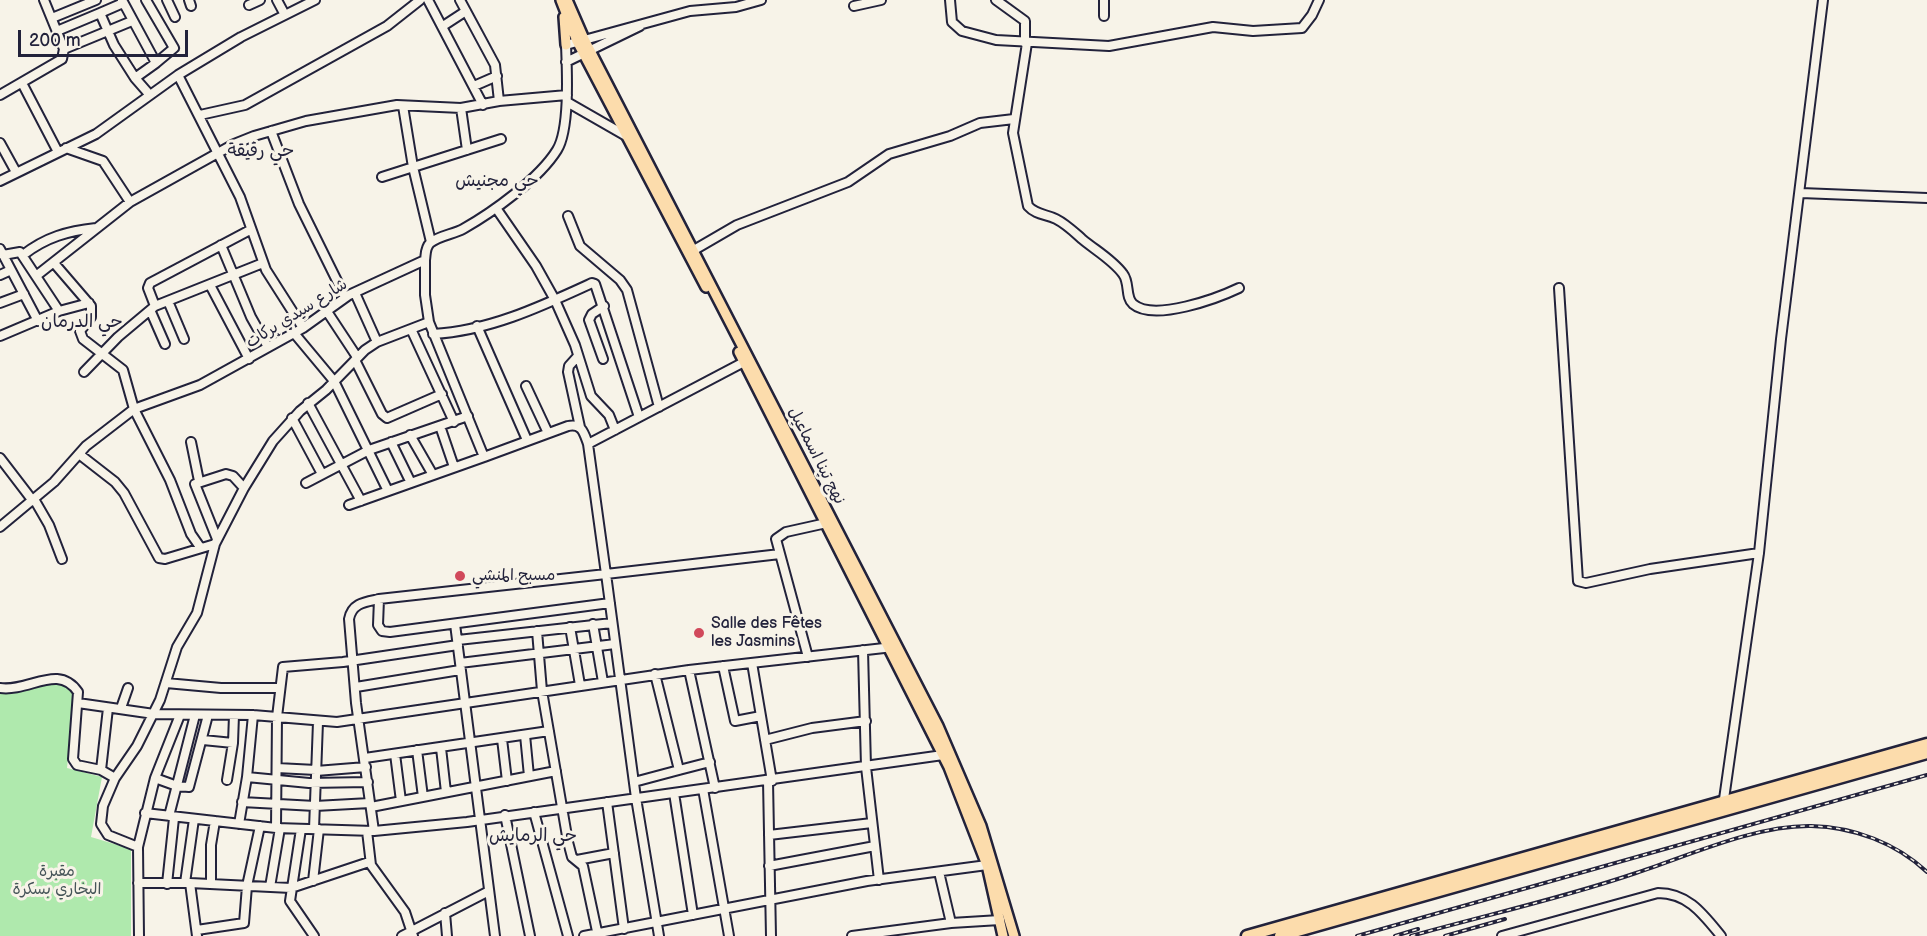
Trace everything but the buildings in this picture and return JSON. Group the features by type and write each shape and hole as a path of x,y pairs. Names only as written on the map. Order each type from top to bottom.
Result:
{"highway":[{"path":"1247,936 1724,799 1927,744"},
{"path":"1280,936 1927,753"}],"main road":[{"name":"نهج تينا اسماعيل","path":"563,3 694,250 829,523"},
{"path":"563,3 566,45"},
{"name":"نهج تينا اسماعيل","path":"588,53 628,137 744,362 893,647 938,726 969,796 988,847 1014,936"},
{"name":"نهج تينا اسماعيل","path":"893,647 943,755 987,865 1003,936"}],"street":[{"path":"0,95 60,62 64,49 44,0"},
{"path":"52,18 96,0"},
{"path":"135,78 174,48 146,0"},
{"path":"167,0 175,17"},
{"path":"249,5 260,0"},
{"path":"277,0 285,15"},
{"path":"200,115 236,109 251,102 387,26 420,0"},
{"path":"428,0 483,105"},
{"path":"460,0 495,65 499,101"},
{"path":"484,457 429,322 424,295 426,249 431,242 454,234 496,208 527,181 558,149 567,99 566,45 690,11 736,8 761,0"},
{"path":"854,6 881,0"},
{"path":"950,0 952,22 956,29 996,40 1109,45 1213,27 1253,31 1302,28 1312,15 1319,0"},
{"path":"996,0 1025,21 1026,43 1014,119 1014,140 1028,206 1037,213 1050,216 1067,226 1115,265 1126,277 1133,304 1166,309 1197,305 1239,288"},
{"path":"1104,0 1104,16"},
{"path":"1724,799 1759,553 1781,339 1801,193 1823,0"},
{"path":"0,181 16,171 96,134 178,75 313,1"},
{"path":"57,31 122,2 156,63"},
{"path":"443,26 466,11"},
{"path":"100,13 107,32 135,78 149,94"},
{"path":"64,49 132,21"},
{"path":"566,62 641,26"},
{"path":"178,75 200,115 248,216 250,230 264,263 303,328"},
{"path":"474,86 497,76"},
{"path":"22,83 62,150 103,161 130,202"},
{"path":"36,276 130,202 234,144 271,131 335,115 403,106 461,108 499,101 567,99 628,137"},
{"path":"403,106 413,167 431,242"},
{"path":"461,108 467,150"},
{"path":"694,250 738,225 848,182 890,154 950,136 980,123 1014,119"},
{"path":"271,131 299,204 345,297"},
{"path":"382,177 501,139"},
{"path":"0,143 16,171"},
{"path":"1801,193 1927,198"},
{"path":"496,208 536,267 555,300 578,356 591,396 609,415 615,430"},
{"path":"568,216 580,246 620,280 627,290 659,406"},
{"path":"23,255 45,240 66,232 96,228"},
{"path":"165,344 149,292 149,284 250,230"},
{"path":"221,245 233,276 268,347"},
{"path":"38,321 2,252 18,251 23,255 58,311"},
{"name":"شارع سيدي بركات","path":"0,527 34,500 96,437 134,409 200,385 303,328 345,297 425,260"},
{"path":"54,263 89,303 91,317 80,334 88,344 102,352 123,370 134,409 170,480 191,534 200,548"},
{"path":"84,372 102,352 154,309 168,301 264,263"},
{"path":"0,275 10,270"},
{"path":"434,334 477,326 529,312 592,283 597,286 639,417"},
{"path":"210,285 249,359"},
{"path":"1559,288 1578,581 1586,583 1650,569 1759,553"},
{"path":"355,293 377,342"},
{"path":"0,303 24,294"},
{"path":"168,301 184,339"},
{"path":"0,336 58,311 89,303"},
{"path":"603,359 590,320 592,314 604,306"},
{"path":"326,310 356,359 382,414 387,418 442,394"},
{"path":"138,847 108,835 101,824 103,806 115,778 154,714 177,647 197,613 216,542 244,488 273,441 292,418 356,359 377,342 429,322"},
{"path":"477,326 527,440"},
{"path":"411,329 454,422"},
{"path":"294,333 334,381 388,491"},
{"path":"578,356 569,366 568,372 580,427 588,444 622,680 636,798 659,936"},
{"path":"588,444 744,362"},
{"path":"526,386 548,433"},
{"path":"308,404 361,501"},
{"path":"306,483 369,450 468,417"},
{"path":"292,418 322,474"},
{"path":"349,505 527,440 573,425 580,427"},
{"path":"440,426 454,467"},
{"path":"410,435 433,475"},
{"path":"191,442 199,481"},
{"path":"391,442 411,483"},
{"path":"79,454 110,477 124,493 156,556 165,559 216,542"},
{"path":"0,458 34,500 49,525 62,559"},
{"path":"216,542 195,487 199,481 226,474 233,476 244,488"},
{"path":"808,657 776,540 778,535 829,523"},
{"path":"413,933 405,912 369,862 371,805 359,718 349,619 351,611 358,604 379,599 780,554"},
{"path":"379,599 378,625 385,632 610,603"},
{"path":"270,887 278,828 277,717 283,667 354,661 458,642 612,623"},
{"path":"455,624 495,936"},
{"path":"593,624 603,682"},
{"path":"570,627 580,685"},
{"path":"537,631 542,691 571,855 583,866 598,935"},
{"path":"356,687 460,667 615,644"},
{"path":"78,703 154,714 253,715 318,722 359,718 655,674 893,647"},
{"path":"863,650 866,767 879,880"},
{"path":"752,663 770,781 768,835 771,936"},
{"path":"723,666 735,721 761,716"},
{"path":"689,670 715,788"},
{"path":"655,674 679,770"},
{"path":"0,688 27,687 52,677 67,680 78,692 73,759 77,765 101,770 115,778"},
{"path":"166,683 221,688 280,688"},
{"path":"121,708 128,688"},
{"path":"101,770 108,708"},
{"path":"139,936 138,847 155,778 180,715"},
{"path":"167,884 171,817 195,715"},
{"path":"155,778 177,786 189,787 208,715"},
{"path":"227,780 233,743 234,715"},
{"path":"239,824 247,777 253,715"},
{"path":"765,740 812,728 866,721"},
{"path":"313,881 317,829 315,806 318,722"},
{"path":"277,768 316,771 365,763 417,750 549,731"},
{"path":"525,735 530,776"},
{"path":"502,739 507,781"},
{"path":"203,740 233,743"},
{"path":"441,748 446,792"},
{"path":"417,750 423,797"},
{"path":"395,754 401,801"},
{"path":"145,813 278,828 371,831 770,781 943,755"},
{"path":"634,782 710,762"},
{"path":"242,802 315,806 371,805 556,771"},
{"path":"247,777 316,783 368,782"},
{"path":"703,789 729,936"},
{"path":"675,793 693,915"},
{"path":"607,802 624,929"},
{"path":"534,812 568,936"},
{"path":"505,815 530,936"},
{"path":"194,819 188,883 197,933 244,922 247,886 260,826"},
{"path":"211,884 211,844 215,821"},
{"path":"768,835 872,823"},
{"path":"301,829 290,901 315,936"},
{"path":"769,866 875,846"},
{"path":"577,860 614,853"},
{"path":"138,884 188,883 291,888 369,862"},
{"path":"584,936 879,880 987,865"},
{"path":"939,872 951,923"},
{"path":"402,936 413,933 445,913 489,891"},
{"path":"1502,936 1658,892 1670,893 1686,899 1721,936"},
{"path":"445,913 447,936"},
{"path":"852,936 951,923 1000,920"}],"green space":[{"name":"مقبرة البخاري بسكرة","path":"55,680 75,691 67,768 102,777 91,837 131,849 131,936 0,936 0,692 12,694"}],"railway":[{"path":"1357,936 1927,775"},
{"path":"1411,936 1581,890 1745,836 1790,827 1827,827 1858,833 1888,845 1927,872"},
{"path":"1445,936 1505,919"},
{"path":"1395,936 1418,929"}],"place":[{"name":"مسبح المنشي","path":"460,576"},
{"name":"Salle des Fêtes les Jasmins","path":"699,633"}],"district":[{"name":"حي رقيقة","path":"261,151"},
{"name":"حي مجنيش","path":"497,181"},
{"name":"حي الدرمان","path":"82,322"},
{"name":"حي الرمايش","path":"533,836"}]}
